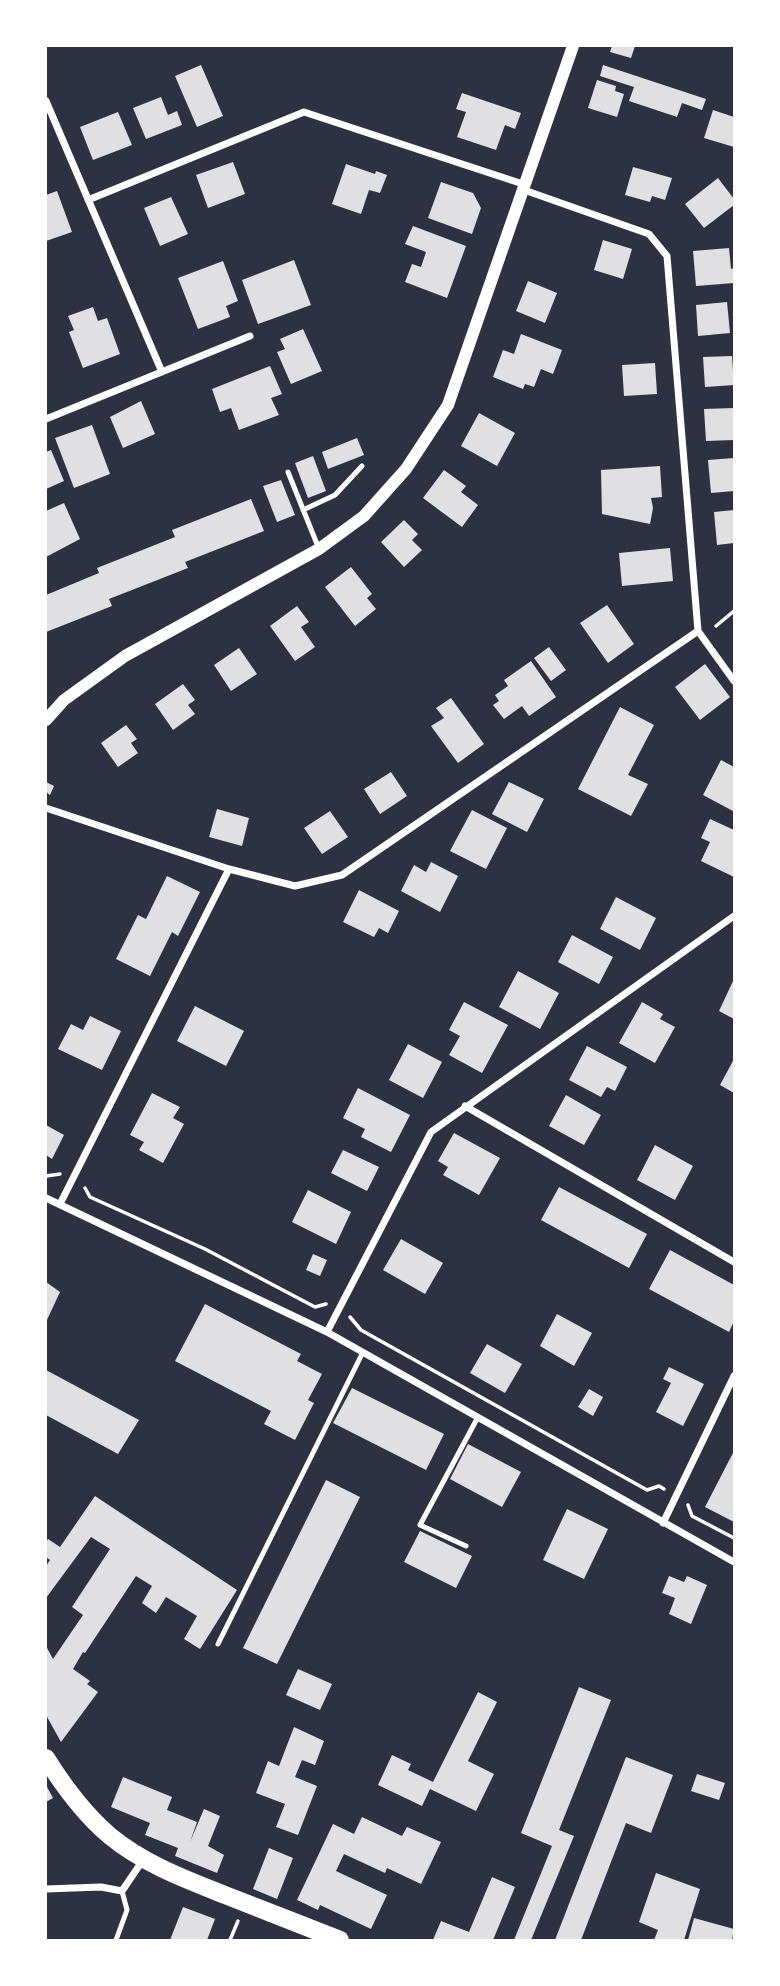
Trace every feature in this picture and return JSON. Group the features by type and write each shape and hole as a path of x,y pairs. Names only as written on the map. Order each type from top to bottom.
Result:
{"main road":[{"path":"46,1758 74,1800 91,1818 110,1836 143,1859 181,1878 340,1941"}],"street":[{"path":"46,720 64,700 125,656 319,549 364,516 405,469 448,405 573,46"},
{"path":"46,101 162,372"},
{"path":"88,200 304,112 649,234 667,256 698,631 734,681"},
{"path":"46,419 250,336"},
{"path":"46,808 229,869 295,886 342,875 698,631"},
{"path":"60,1204 229,869"},
{"path":"327,1332 431,1132 734,916"},
{"path":"465,1107 734,1262"},
{"path":"46,1198 327,1332 734,1562"},
{"path":"663,1522 734,1376"},
{"path":"46,1889 100,1887 122,1891 143,1859"}],"lane":[{"path":"303,510 335,495 362,466"},
{"path":"288,472 319,549"},
{"path":"218,1644 363,1352"},
{"path":"466,1546 420,1525 478,1417"},
{"path":"116,1941 127,1910 122,1891"}],"path":[{"path":"716,626 734,611"}],"building":[{"path":"612,46 635,46 631,58 610,52"},
{"path":"201,65 223,116 197,127 175,76"},
{"path":"603,65 706,99 702,110 682,103 677,117 629,101 634,87 600,76"},
{"path":"597,80 616,86 615,91 624,94 617,117 588,108"},
{"path":"462,93 521,113 515,129 505,125 496,150 457,137 466,112 456,109"},
{"path":"161,97 168,115 177,111 182,125 146,139 133,108"},
{"path":"713,110 734,117 734,147 704,138"},
{"path":"118,112 132,145 93,160 80,127"},
{"path":"233,162 245,194 208,208 196,175"},
{"path":"346,164 375,174 376,171 387,175 380,193 369,190 361,214 332,204"},
{"path":"633,167 672,178 665,200 652,196 650,202 625,195"},
{"path":"718,178 734,199 734,205 704,228 685,204"},
{"path":"441,182 473,193 481,208 472,234 428,218"},
{"path":"57,191 72,232 46,241 46,195"},
{"path":"171,197 188,234 160,246 144,208"},
{"path":"413,226 466,246 447,298 405,282 412,264 421,267 426,252 405,244"},
{"path":"603,240 632,249 623,279 594,270"},
{"path":"729,248 731,269 734,268 734,283 696,286 693,251"},
{"path":"294,260 311,305 258,324 242,280"},
{"path":"223,261 238,301 226,306 230,317 198,329 178,278"},
{"path":"528,281 557,293 545,323 516,311"},
{"path":"727,302 730,333 698,336 696,305"},
{"path":"93,307 98,321 107,318 120,354 83,368 69,332 74,330 68,316"},
{"path":"303,329 322,371 291,384 277,352 285,349 280,339"},
{"path":"521,334 562,350 553,374 541,369 534,387 525,384 523,389 493,377 503,350 514,354"},
{"path":"732,356 734,385 705,387 703,357"},
{"path":"655,363 657,394 624,396 622,365"},
{"path":"270,366 282,394 271,398 279,415 239,430 231,408 220,412 212,389"},
{"path":"141,401 155,434 123,448 110,417"},
{"path":"734,408 734,440 706,441 704,409"},
{"path":"479,413 515,433 497,466 461,446"},
{"path":"92,425 110,474 74,488 55,438"},
{"path":"357,438 364,455 328,469 322,452"},
{"path":"51,450 64,481 46,489 46,452"},
{"path":"313,456 326,491 308,498 295,463"},
{"path":"734,458 734,491 711,493 708,460"},
{"path":"660,466 662,497 651,498 653,508 650,524 602,514 601,470"},
{"path":"444,470 466,486 461,492 478,505 462,527 423,498"},
{"path":"281,480 295,515 277,522 263,486"},
{"path":"251,499 264,531 185,562 188,568 109,599 112,606 46,632 46,595 99,573 97,568 175,537 172,530"},
{"path":"64,503 80,539 46,557 46,511"},
{"path":"734,510 734,543 717,545 714,512"},
{"path":"404,520 418,534 412,540 422,550 404,567 381,542"},
{"path":"670,548 673,581 622,586 619,553"},
{"path":"351,567 372,594 367,598 376,609 355,626 325,587"},
{"path":"607,605 634,644 608,663 580,623"},
{"path":"297,606 309,622 301,627 315,647 295,661 270,626"},
{"path":"549,647 566,670 551,681 534,658"},
{"path":"239,648 257,674 231,691 214,665"},
{"path":"531,661 556,697 529,716 522,706 504,719 493,705 499,701 495,695 508,686 504,680"},
{"path":"705,664 730,697 700,720 675,687"},
{"path":"183,684 195,700 188,705 195,714 173,730 155,704"},
{"path":"451,698 484,744 458,763 431,726 444,718 436,708"},
{"path":"620,707 654,725 628,775 648,784 631,816 578,789"},
{"path":"126,725 137,739 131,743 138,753 118,767 101,743"},
{"path":"721,760 734,767 733,811 703,795"},
{"path":"391,772 407,796 380,814 364,789"},
{"path":"46,782 54,786 50,795 46,792"},
{"path":"509,782 544,799 527,832 492,814"},
{"path":"217,809 249,818 242,846 209,837"},
{"path":"472,810 507,828 486,869 450,851"},
{"path":"330,811 348,837 322,854 304,828"},
{"path":"710,819 734,830 734,877 701,861 710,842 701,838"},
{"path":"431,862 458,876 440,912 401,891 414,865 426,872"},
{"path":"167,876 200,892 178,936 172,932 150,976 116,959 138,915 146,919"},
{"path":"359,890 399,911 388,933 379,928 374,937 343,922"},
{"path":"616,897 656,918 640,950 600,929"},
{"path":"572,935 613,957 599,984 558,962"},
{"path":"518,971 559,993 540,1029 499,1007"},
{"path":"734,979 734,1019 719,1011"},
{"path":"464,1002 508,1025 482,1073 449,1055 460,1036 449,1030"},
{"path":"642,1002 663,1014 660,1019 675,1027 655,1063 619,1043"},
{"path":"195,1006 244,1031 226,1066 177,1041"},
{"path":"90,1016 121,1031 102,1070 58,1049 71,1024 83,1030"},
{"path":"408,1044 442,1062 423,1098 389,1080"},
{"path":"587,1046 627,1067 615,1091 607,1087 601,1097 569,1080"},
{"path":"734,1059 734,1093 720,1085"},
{"path":"358,1088 410,1115 391,1152 361,1137 365,1129 343,1118"},
{"path":"152,1093 180,1107 173,1118 184,1124 163,1163 139,1150 144,1142 130,1135"},
{"path":"566,1095 601,1115 584,1145 549,1126"},
{"path":"46,1125 64,1135 52,1159 46,1155"},
{"path":"454,1133 500,1158 479,1195 443,1175 448,1167 438,1161"},
{"path":"655,1145 693,1166 675,1200 637,1180"},
{"path":"343,1150 379,1167 367,1191 331,1173"},
{"path":"559,1187 647,1234 629,1268 541,1220"},
{"path":"308,1190 351,1212 336,1244 292,1222"},
{"path":"401,1239 443,1263 425,1294 383,1270"},
{"path":"670,1250 734,1285 734,1321 729,1332 649,1289"},
{"path":"313,1254 327,1260 320,1276 306,1270"},
{"path":"46,1282 60,1292 46,1322"},
{"path":"205,1304 301,1354 297,1361 322,1374 308,1400 314,1403 295,1440 264,1424 271,1411 175,1361"},
{"path":"557,1314 592,1333 574,1366 540,1346"},
{"path":"487,1344 522,1364 505,1393 470,1373"},
{"path":"669,1367 704,1384 683,1426 656,1412 671,1383 663,1379"},
{"path":"46,1370 139,1420 118,1454 46,1415"},
{"path":"352,1388 444,1434 426,1470 333,1423"},
{"path":"589,1389 603,1397 593,1416 578,1407"},
{"path":"468,1444 521,1472 502,1507 450,1479"},
{"path":"734,1451 734,1522 705,1507"},
{"path":"326,1480 360,1497 277,1664 243,1648"},
{"path":"95,1496 237,1590 200,1649 184,1639 197,1616 166,1597 156,1613 142,1603 152,1586 136,1576 73,1669 90,1681 87,1684 98,1692 61,1742 46,1715 46,1646 53,1659 83,1615 72,1607 110,1549 91,1537 46,1598 46,1566 50,1560 46,1557 46,1542 48,1539 60,1547"},
{"path":"567,1509 608,1529 584,1579 543,1560"},
{"path":"420,1531 472,1556 456,1588 404,1562"},
{"path":"669,1576 684,1582 687,1576 707,1585 691,1624 669,1614 675,1598 662,1593"},
{"path":"298,1669 332,1684 320,1710 286,1695"},
{"path":"579,1687 611,1700 559,1830 574,1836 531,1940 514,1940 552,1846 521,1833"},
{"path":"478,1692 497,1702 468,1761 494,1774 476,1811 430,1789 422,1806 378,1785 392,1755 411,1764 408,1770 433,1782"},
{"path":"294,1727 324,1741 315,1765 302,1760 295,1777 317,1786 298,1835 276,1827 285,1804 256,1793 268,1761 279,1766"},
{"path":"626,1757 673,1775 651,1833 626,1823 581,1940 555,1940"},
{"path":"697,1774 725,1783 719,1800 691,1791"},
{"path":"123,1777 172,1797 167,1810 197,1822 190,1842 204,1809 220,1816 208,1846 224,1855 217,1873 175,1856 178,1848 145,1835 150,1823 111,1807"},
{"path":"46,1785 53,1798 46,1802"},
{"path":"362,1817 402,1836 407,1827 441,1842 421,1884 387,1868 385,1873 344,1854 336,1871 387,1895 371,1929 320,1905 318,1910 297,1900 333,1824 354,1834"},
{"path":"269,1848 293,1858 277,1899 253,1889"},
{"path":"656,1873 700,1889 684,1940 654,1940 658,1930 639,1922"},
{"path":"492,1877 515,1887 493,1940 433,1940 441,1921 469,1932"},
{"path":"183,1907 215,1919 207,1940 170,1940"},
{"path":"694,1918 734,1929 732,1940 688,1940"}]}
